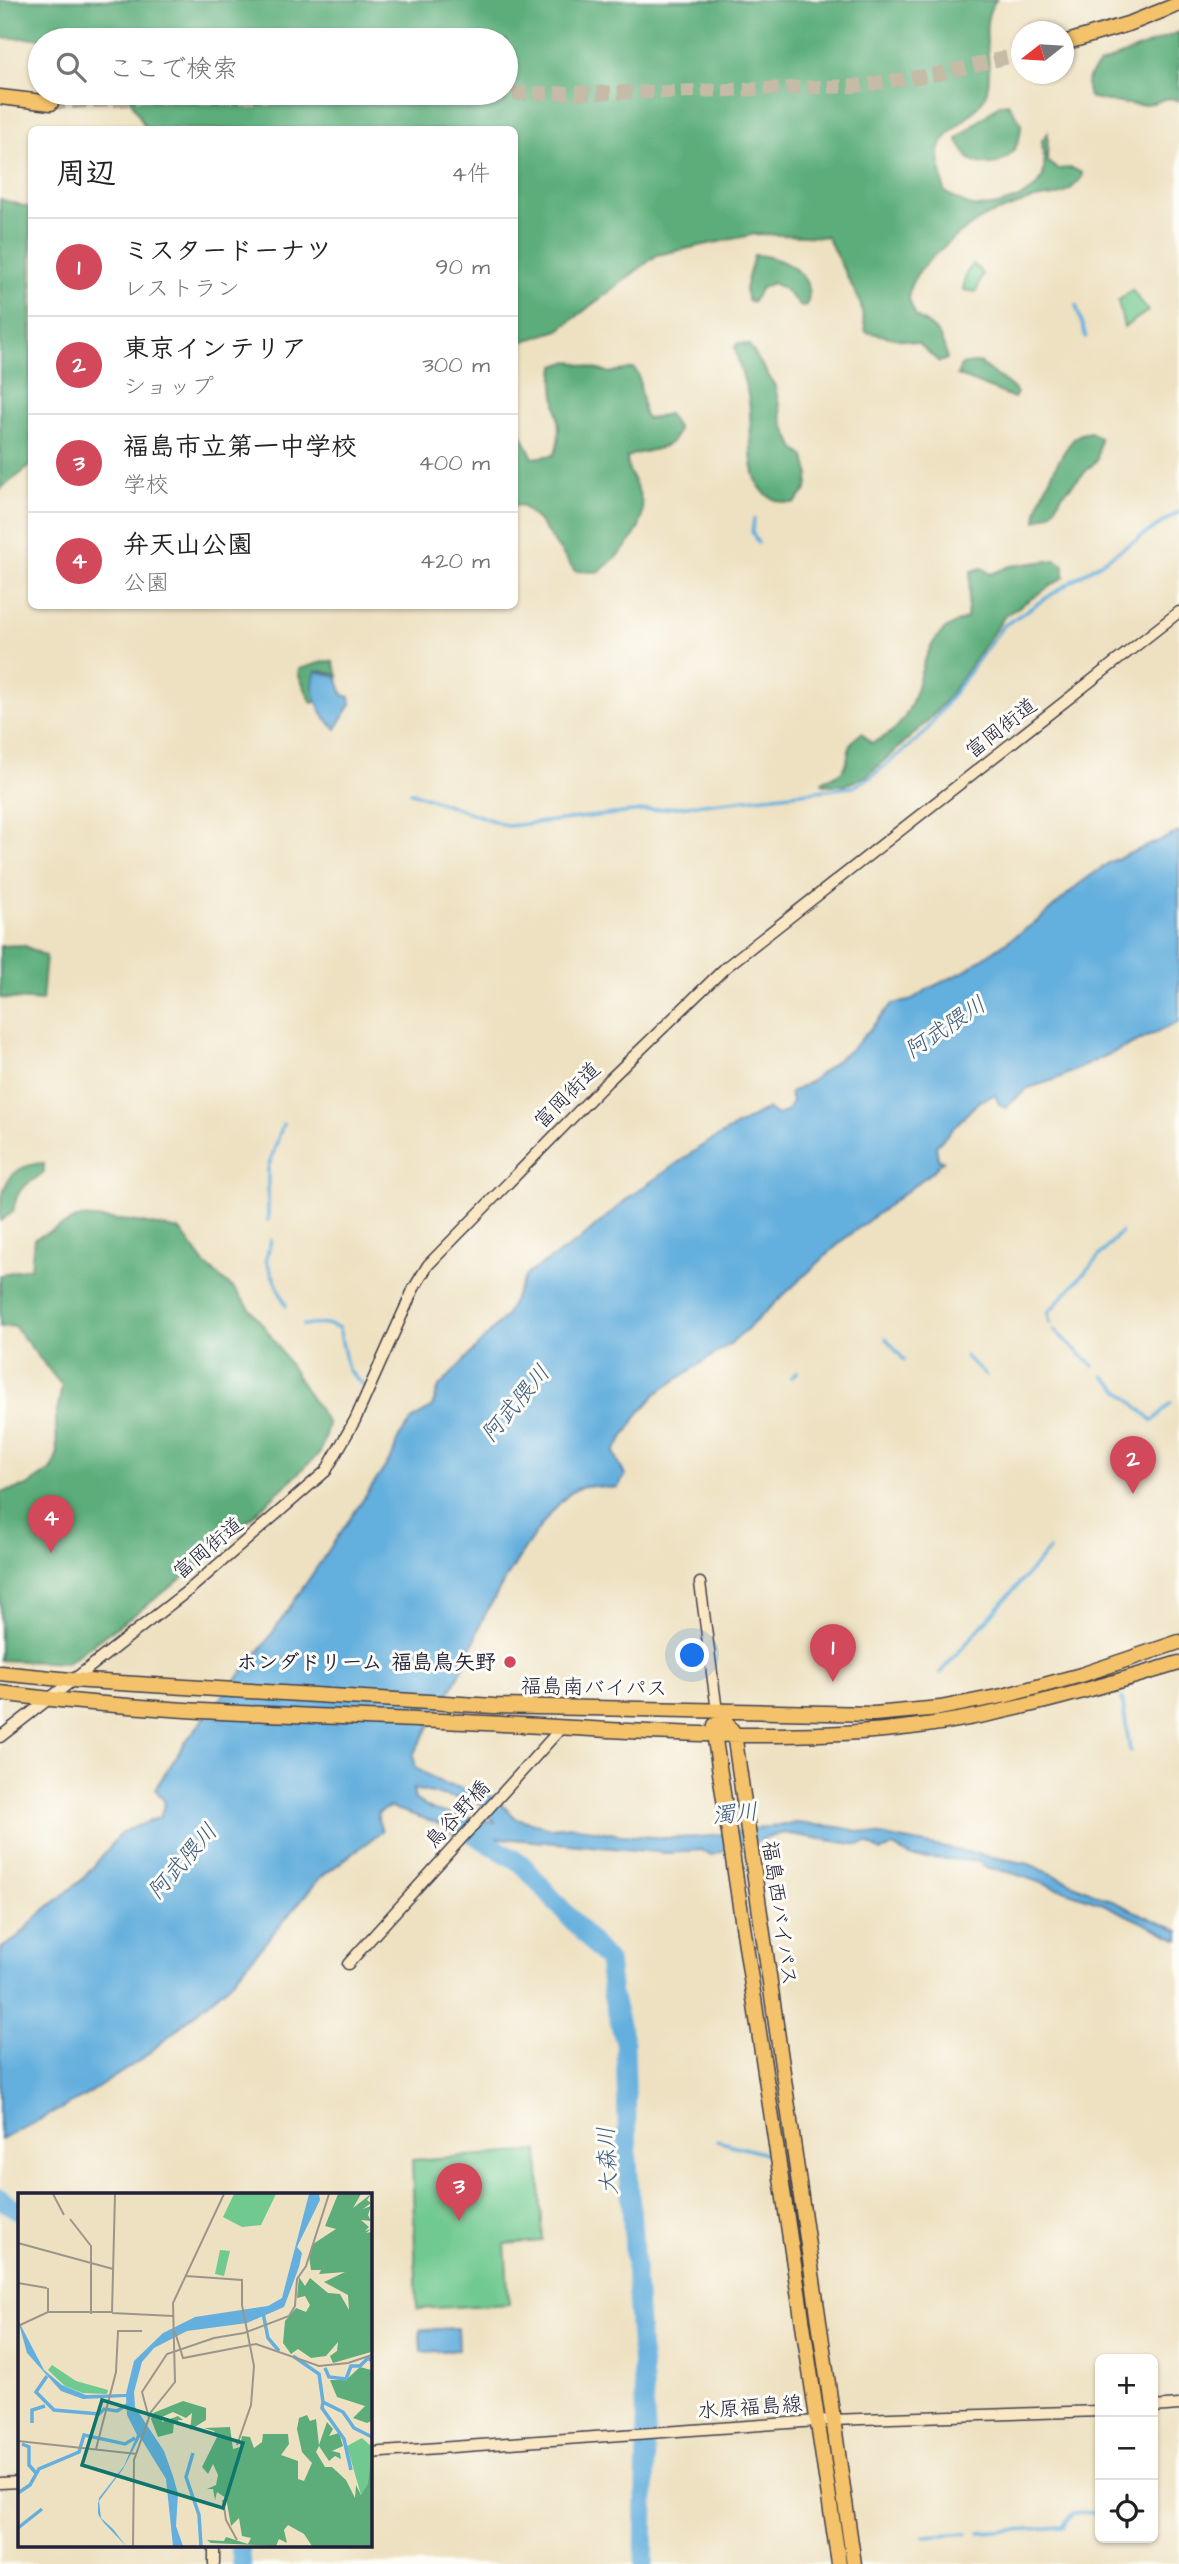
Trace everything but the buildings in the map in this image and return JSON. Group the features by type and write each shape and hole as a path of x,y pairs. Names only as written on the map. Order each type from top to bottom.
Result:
{"highway":[{"path":"1074,40 1131,23 1179,4"},
{"path":"0,97 28,100"},
{"name":"福島南バイパス","path":"0,1673 71,1680 494,1706 874,1714 940,1708 1050,1684 1179,1642"},
{"name":"福島南バイパス","path":"0,1693 130,1708 714,1733 832,1734 968,1718 1179,1663"},
{"name":"福島西バイパス","path":"718,1711 734,1733 824,2421"},
{"name":"福島西バイパス","path":"718,1711 714,1733 846,2561"}],"street":[{"name":"富岡街道","path":"0,1737 190,1589 326,1471 355,1420 414,1288 428,1265 726,967 1179,612"},
{"path":"700,1583 718,1711"},
{"name":"鳥谷野橋","path":"348,1964 563,1726"},
{"path":"1158,2406 1179,2404"},
{"name":"水原福島線","path":"371,2453 824,2421 1095,2411"},
{"path":"0,2483 18,2482"},
{"path":"214,2546 214,2564"}],"green space":[{"path":"0,0 996,0 987,20 987,90 977,108 941,145 939,158 944,191 973,206 1002,204 1022,196 1042,178 1042,140 1048,133 1047,161 1057,169 1072,168 1082,173 1082,177 1061,194 1030,200 985,217 926,263 911,287 909,297 916,317 934,329 941,339 947,359 939,362 918,343 866,332 860,302 827,237 756,234 657,255 559,330 524,341 518,350 518,126 144,126 133,105 518,105 518,28 28,28 28,38 0,38"},
{"path":"1179,32 1179,101 1167,99 1141,105 1089,97 1088,79 1100,64"},
{"path":"1008,103 1021,123 1017,144 1012,152 998,163 979,163 968,158 957,139 1000,104"},
{"path":"0,199 28,207 28,468 0,489"},
{"path":"754,255 775,259 795,269 807,285 809,295 806,306 801,307 783,288 772,283 761,288 753,302 748,301 745,289"},
{"path":"973,264 983,274 976,292 963,290 966,274"},
{"path":"1132,290 1148,311 1124,327 1118,301"},
{"path":"738,343 749,345 775,386 783,423 795,449 805,457 809,473 807,489 795,503 777,500 764,493 757,481 752,466 749,400 735,347"},
{"path":"569,361 609,373 634,368 639,376 644,415 648,419 668,414 678,429 670,443 627,457 628,468 641,499 641,521 631,541 599,572 575,571 538,520 521,505 518,506 518,427 533,458 554,455 558,444 555,366"},
{"path":"980,362 1017,393 1014,398 957,375 961,365"},
{"path":"1091,432 1100,439 1097,460 1062,495 1052,513 1036,521 1045,490 1063,453 1078,436"},
{"path":"1055,560 1064,565 1064,577 1005,616 947,699 926,723 867,776 845,785 824,785 822,782 842,771 852,743 862,733 871,743 890,733 902,721 911,705 927,655 935,640 947,628 967,618 971,571 982,568 991,574 1010,566"},
{"path":"326,661 333,662 338,675 321,671 314,684 317,701 312,703 298,674 299,669"},
{"path":"23,945 46,956 42,1001 0,998 0,946"},
{"path":"44,1163 44,1172 23,1187 17,1196 13,1212 0,1221 4,1189 8,1181 22,1168"},
{"path":"80,1217 131,1221 180,1230 205,1264 237,1292 269,1333 328,1424 320,1453 202,1563 135,1614 66,1663 0,1660 0,1493 27,1486 52,1469 57,1455 56,1417 62,1386 14,1326 0,1327 0,1275 31,1267 34,1239"},
{"path":"538,2151 543,2241 505,2244 509,2304 417,2309 412,2160"}],"water":[{"path":"316,671 337,677 343,695 350,697 351,704 336,729 325,718 314,695"},
{"name":"阿武隈川","path":"1179,832 1179,1022 1054,1080 1028,1088 1005,1108 999,1104 995,1095 979,1101 936,1146 938,1159 943,1161 933,1171 843,1240 734,1341 657,1393 640,1412 614,1452 625,1476 618,1487 588,1486 577,1489 554,1510 527,1545 486,1613 466,1662 413,1755 416,1768 444,1784 491,1795 516,1818 551,1828 573,1826 621,1835 669,1838 703,1837 795,1823 838,1827 1029,1864 1179,1931 1179,1940 1101,1903 1012,1873 988,1868 977,1861 912,1857 893,1847 881,1851 867,1843 859,1845 783,1833 711,1855 701,1850 668,1853 455,1834 437,1823 390,1807 379,1812 382,1831 319,1879 231,1983 142,2059 82,2098 0,2140 0,1949 16,1939 41,1913 83,1879 122,1832 160,1817 165,1802 155,1789 189,1737 262,1648 392,1457 399,1437 413,1419 432,1407 439,1387 505,1317 526,1275 580,1240 628,1198 703,1145 767,1109 777,1115 786,1112 792,1102 790,1093 811,1081 857,1044 892,1004 909,1001 963,972 1040,919 1079,884 1110,862","holes":["413,1789 480,1803 495,1822 436,1811 415,1800"]},
{"path":"458,2328 459,2350 421,2352 420,2330"}],"waterway":[{"path":"1076,305 1086,337"},
{"path":"411,792 508,826 853,787 871,777 924,734 1003,626 1179,512"},
{"path":"754,519 752,532 758,543"},
{"path":"268,1220 268,1168 283,1124"},
{"path":"1050,1323 1048,1313 1121,1232"},
{"path":"271,1240 266,1260 286,1306"},
{"path":"303,1325 327,1324 339,1328 348,1370 364,1386"},
{"path":"1054,1330 1093,1366"},
{"path":"886,1338 904,1360"},
{"path":"965,1356 986,1376"},
{"path":"791,1378 797,1372"},
{"path":"1104,1376 1153,1421 1171,1403"},
{"path":"940,1673 1049,1550"},
{"path":"1122,1698 1130,1751"},
{"name":"大森川","path":"458,1825 522,1864 608,1961 612,1995 625,2043 628,2161 646,2430 644,2564"},
{"path":"717,2141 769,2155"},
{"path":"0,2198 18,2210"},
{"path":"980,2532 1063,2527 1072,2514 1095,2512"},
{"path":"924,2536 968,2533"},
{"path":"240,2546 242,2564"}],"tunnel":[{"path":"518,94 855,86 938,74 1011,56"}],"place":[{"name":"東京インテリア","path":"1133,1494"},
{"name":"弁天山公園","path":"51,1553"},
{"name":"ホンダドリーム 福島鳥矢野","path":"510,1662"},
{"name":"ミスタードーナツ","path":"833,1682"},
{"name":"福島市立第一中学校","path":"459,2221"}],"water label":[{"name":"濁川","path":"735,1813"}]}
